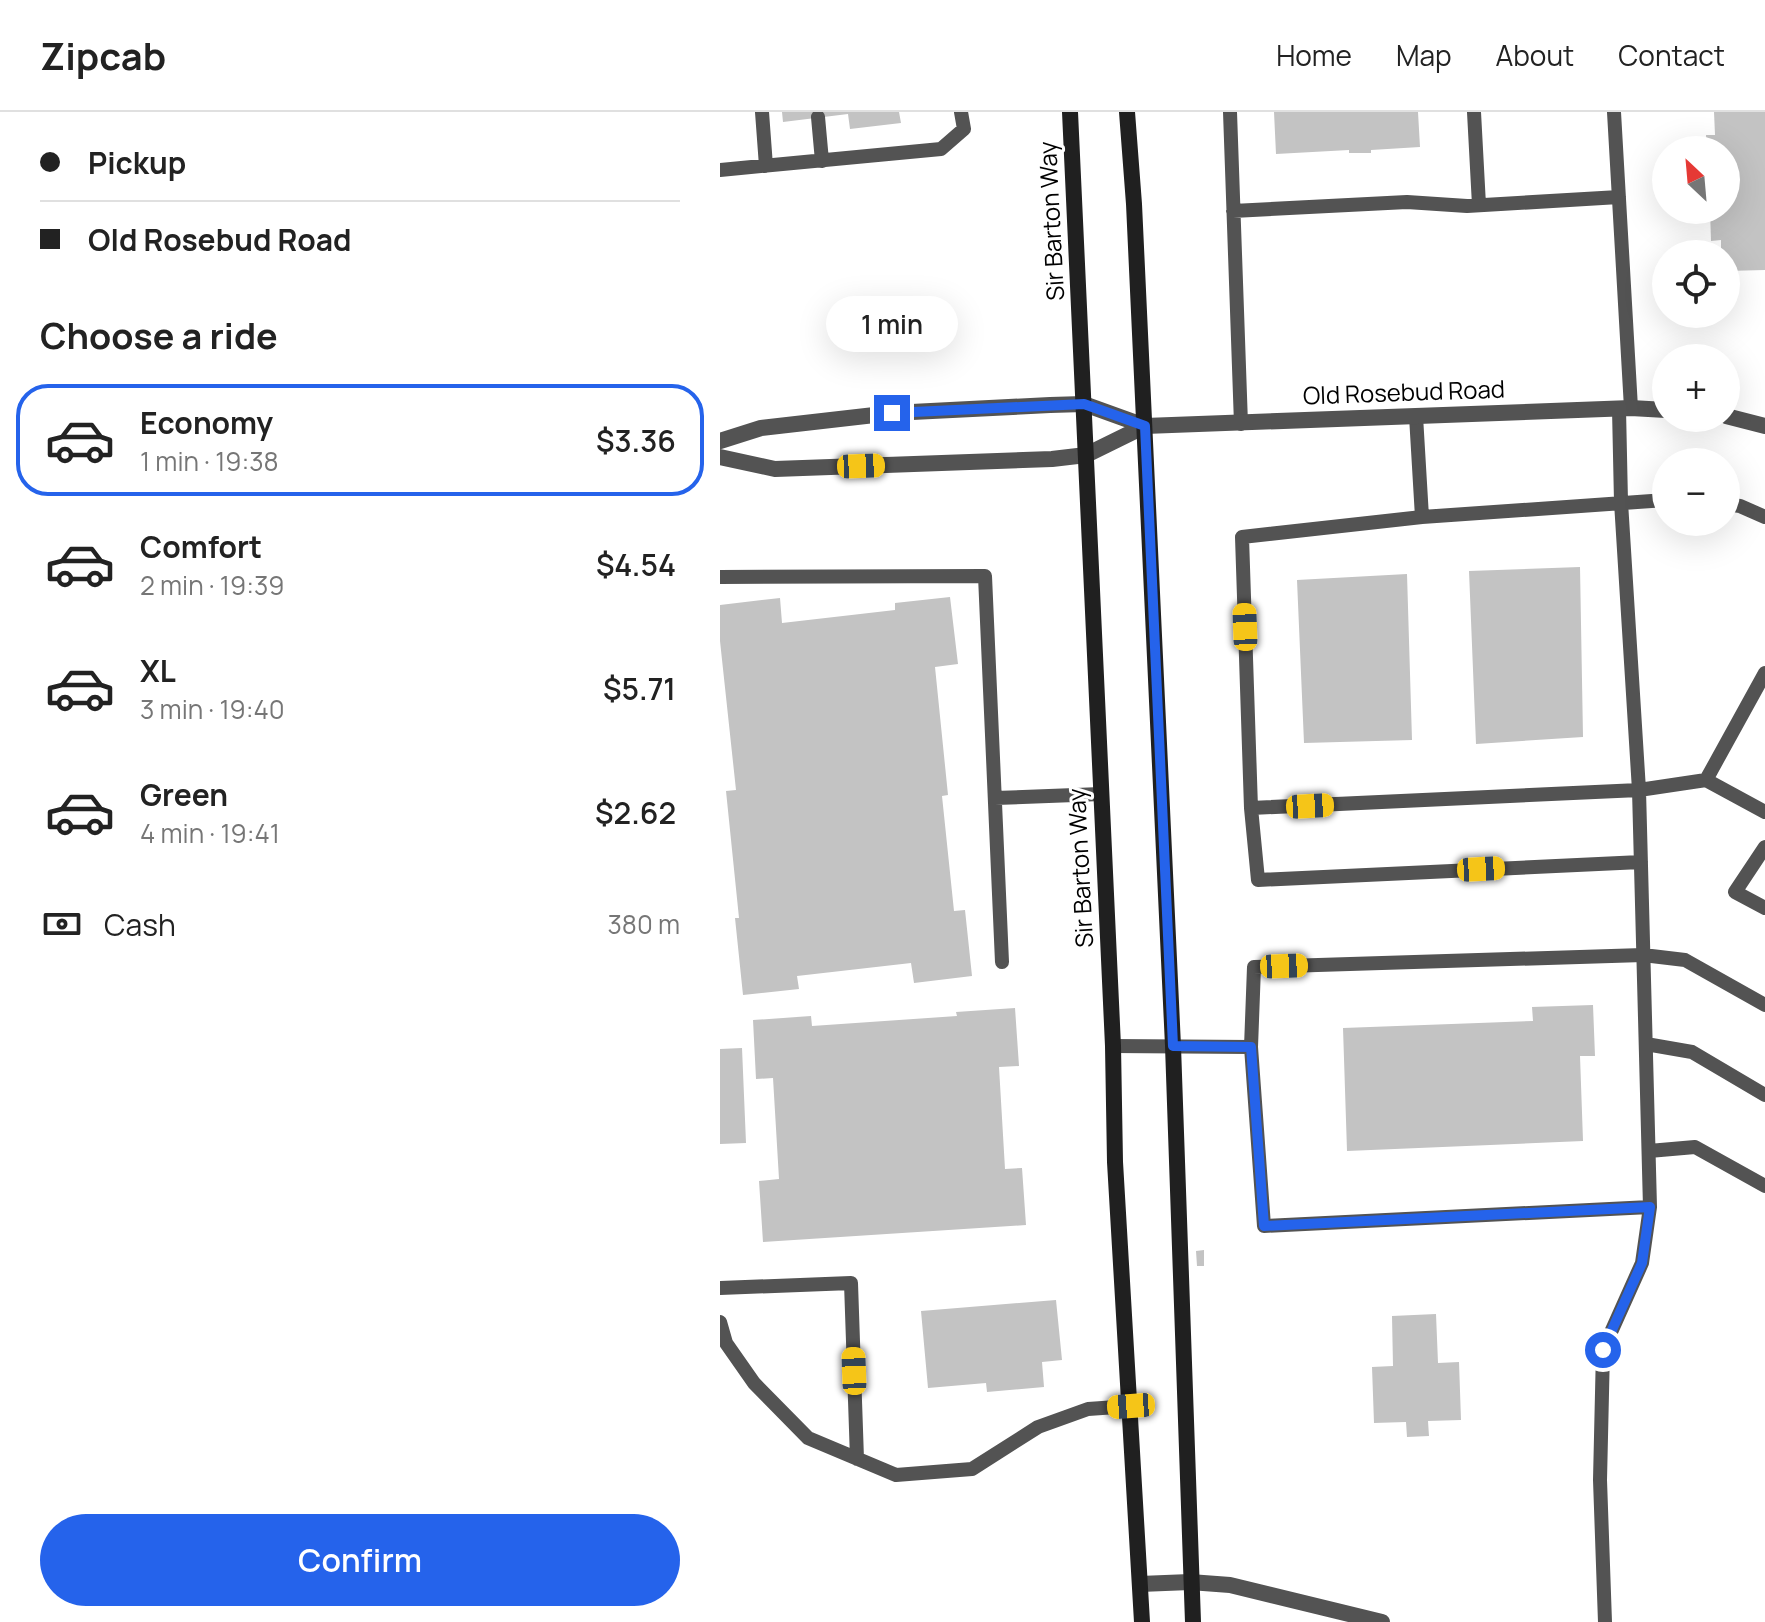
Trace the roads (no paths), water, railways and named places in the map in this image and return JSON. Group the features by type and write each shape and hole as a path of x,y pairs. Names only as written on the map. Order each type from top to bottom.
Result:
{"main road":[{"name":"Sir Barton Way","path":"1070,112 1113,1046 1115,1162 1142,1622"},
{"path":"1127,112 1145,426 1173,1046 1193,1622"}],"street":[{"name":"Old Rosebud Road","path":"720,441 761,428 892,413 1084,404 1145,426 1652,409"},
{"path":"1740,420 1765,426"},
{"name":"Old Rosebud Road","path":"720,457 775,469 1052,459 1086,455 1145,426"},
{"path":"1140,1584 1190,1582 1230,1585 1382,1622"}],"lane":[{"path":"762,112 766,166"},
{"path":"720,170 941,149 964,129 961,112"},
{"path":"1230,112 1241,424"},
{"path":"1474,112 1479,205"},
{"path":"1605,1622 1600,1480 1603,1350 1642,1263 1650,1207 1639,790 1621,502 1625,408 1614,112"},
{"path":"818,117 822,161"},
{"path":"1233,211 1407,202 1479,205 1619,197"},
{"path":"1416,416 1422,517"},
{"path":"1641,862 1258,880 1251,808 1242,537 1422,517 1652,501"},
{"path":"1740,506 1765,517"},
{"path":"720,577 985,576 1002,962"},
{"path":"1706,780 1765,673"},
{"path":"1251,808 1639,790 1706,780 1765,812"},
{"path":"995,798 1101,794"},
{"path":"1765,847 1735,892 1765,908"},
{"path":"1650,1207 1264,1226 1251,1047 1254,967 1643,955 1685,960 1765,1005"},
{"path":"1646,1044 1692,1052 1765,1095"},
{"path":"1113,1046 1251,1047"},
{"path":"1649,1151 1695,1147 1765,1186"},
{"path":"720,1288 851,1283 857,1459"},
{"path":"720,1322 726,1343 754,1383 808,1438 896,1475 972,1469 1038,1427 1088,1409 1131,1406"}]}
